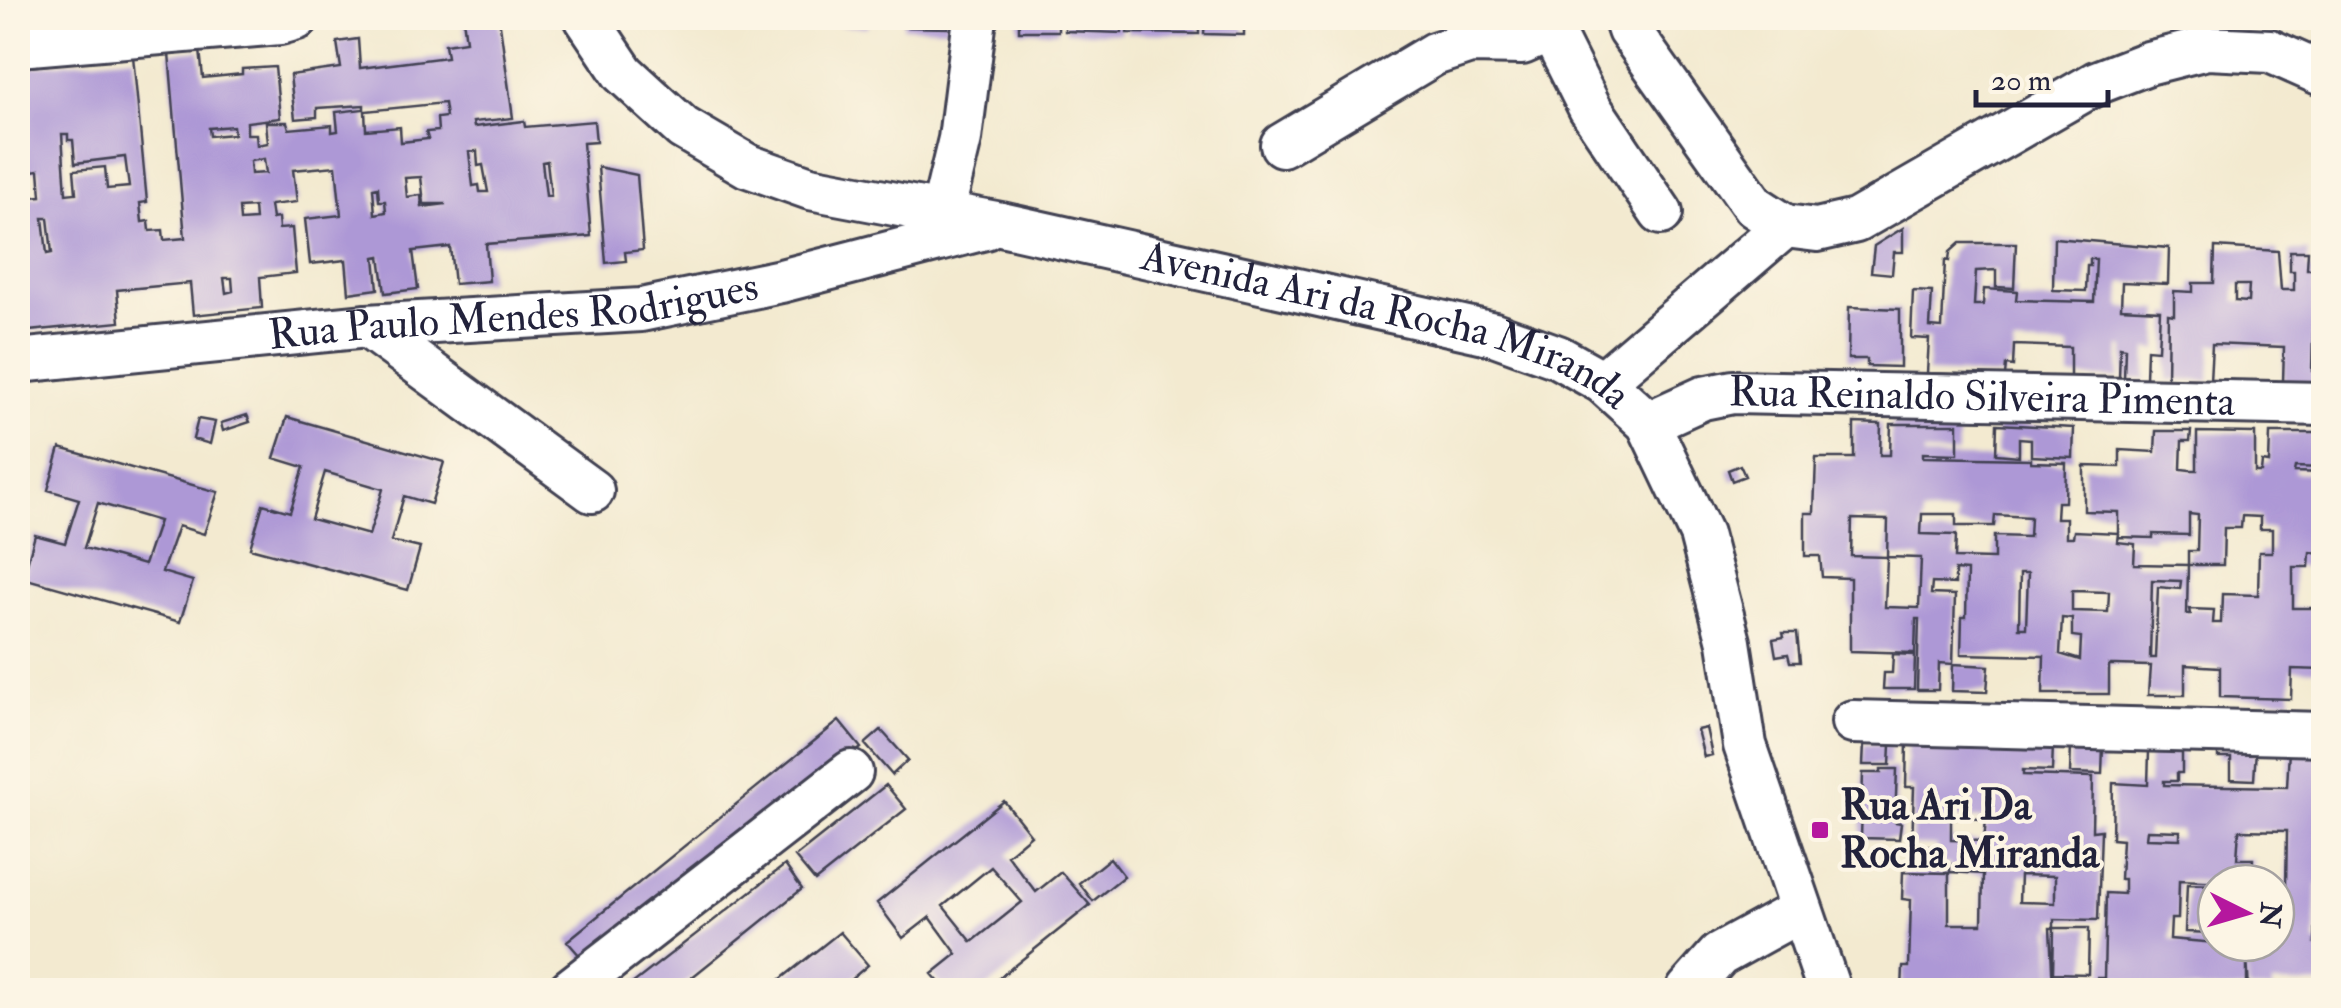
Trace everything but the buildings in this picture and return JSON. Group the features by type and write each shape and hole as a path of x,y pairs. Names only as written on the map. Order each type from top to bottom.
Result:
{"street":[{"path":"18,45 297,18"},
{"name":"Avenida Ari da Rocha Miranda","path":"586,18 623,73 683,128 748,166 810,188 1002,224 1494,334 1558,358 1603,382 1648,423 1701,534 1728,642 1745,745 1829,990"},
{"path":"942,214 960,139 975,18"},
{"path":"1625,18 1629,30 1754,206 1786,226 1817,230 1856,221 2096,83 2148,63 2207,48 2270,51 2324,75"},
{"path":"1282,144 1434,54 1470,42 1522,43 1547,24 1590,108 1661,213"},
{"name":"Rua Paulo Mendes Rodrigues","path":"18,361 367,326 641,310 781,281 1002,224"},
{"path":"1603,382 1786,226"},
{"path":"367,326 592,491"},
{"name":"Rua Reinaldo Silveira Pimenta","path":"1648,423 1703,398 1733,392 2324,404"},
{"path":"1853,722 2324,734"},
{"path":"570,990 850,772"},
{"path":"1688,990 1720,955 1799,910"}],"place":[{"name":"Rua Ari Da Rocha Miranda","path":"1820,830"}]}
